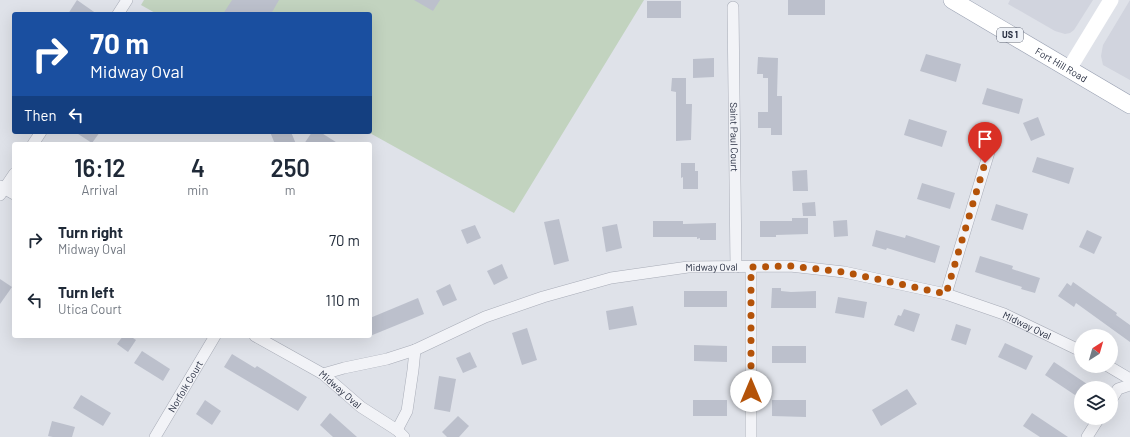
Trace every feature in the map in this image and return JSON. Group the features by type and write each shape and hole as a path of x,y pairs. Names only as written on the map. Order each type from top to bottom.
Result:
{"main road":[{"name":"Fort Hill Road","path":"952,0 1130,105"},
{"path":"1069,69 1111,0"}],"street":[{"path":"119,12 127,0"},
{"name":"Saint Paul Court","path":"733,7 736,267"},
{"path":"946,294 990,149"},
{"path":"5,191 12,178"},
{"name":"Midway Oval","path":"323,374 387,359 414,350 485,317 543,297 611,278 688,267 790,266 844,272 946,294 1004,314 1074,348"},
{"path":"751,267 751,437"},
{"name":"Norfolk Court","path":"155,437 214,338"},
{"path":"259,338 323,374"},
{"name":"Midway Oval","path":"323,374 361,407 401,433 407,411 413,370 414,350"},
{"path":"1118,372 1130,379"},
{"path":"1118,389 1130,385"},
{"path":"1086,437 1094,425"}],"shaded area":[{"path":"1010,0 1093,0 1074,30 1065,34 1055,31 1008,4"},
{"path":"1130,0 1130,80 1103,65 1101,56 1103,45"}],"green space":[{"path":"144,0 644,0 514,213 372,134 372,12 153,12 141,5"}],"building":[{"path":"77,0 94,12 69,12"},
{"path":"232,0 279,0 272,12 224,12"},
{"path":"414,0 440,0 433,11"},
{"path":"788,0 825,0 825,15 788,15"},
{"path":"647,1 681,1 681,18 647,18"},
{"path":"926,54 961,64 956,82 920,71"},
{"path":"758,57 778,58 777,96 782,96 782,135 771,135 771,128 758,128 758,112 768,112 768,78 763,78 763,74 757,74"},
{"path":"714,58 714,77 693,78 693,59"},
{"path":"672,78 686,78 686,104 692,104 691,140 676,141 676,92 671,91"},
{"path":"987,88 1023,99 1019,114 982,104"},
{"path":"1038,117 1045,135 1031,141 1023,123"},
{"path":"909,119 947,131 942,147 904,135"},
{"path":"78,134 99,134 93,142"},
{"path":"271,134 292,134 295,142 274,142"},
{"path":"311,134 323,134 336,142 305,142"},
{"path":"1037,157 1074,168 1069,184 1032,172"},
{"path":"681,163 695,163 695,171 698,171 698,189 683,189"},
{"path":"807,170 808,191 793,191 792,171"},
{"path":"922,183 955,193 950,209 917,199"},
{"path":"815,202 816,216 803,216 802,203"},
{"path":"996,204 1028,214 1023,230 991,220"},
{"path":"792,218 808,218 808,234 760,237 760,221 792,221"},
{"path":"559,219 569,261 554,265 544,222"},
{"path":"847,220 848,236 834,237 833,221"},
{"path":"653,221 683,221 683,224 716,223 716,240 700,240 700,238 697,239 697,237 653,237"},
{"path":"617,224 622,248 606,252 602,227"},
{"path":"475,225 481,238 467,244 461,230"},
{"path":"876,230 905,238 906,235 940,246 935,263 887,248 886,250 872,246"},
{"path":"1087,230 1102,237 1094,254 1079,247"},
{"path":"980,256 1013,266 1012,269 1040,278 1035,293 1021,289 1022,287 975,272"},
{"path":"502,264 508,278 494,285 487,271"},
{"path":"0,279 12,287 0,304"},
{"path":"1073,282 1117,313 1116,315 1130,325 1130,342 1118,333 1118,329 1112,329 1076,303 1074,307 1058,296 1067,283 1071,286"},
{"path":"450,284 457,300 443,306 436,291"},
{"path":"772,288 781,288 781,291 791,292 816,291 816,308 771,308"},
{"path":"684,291 727,291 727,307 684,307"},
{"path":"838,297 867,302 864,318 835,313"},
{"path":"418,298 424,314 372,335 372,317"},
{"path":"633,306 637,325 609,330 606,311"},
{"path":"904,309 920,314 914,332 894,325 898,315 901,316"},
{"path":"956,324 971,329 966,345 951,340"},
{"path":"527,328 537,360 522,365 512,333"},
{"path":"122,338 133,338 136,340 128,352 117,344"},
{"path":"1005,343 1033,356 1026,370 998,357"},
{"path":"694,345 727,346 727,362 694,361"},
{"path":"772,346 806,346 806,363 772,363"},
{"path":"142,351 170,369 163,381 134,363"},
{"path":"470,352 477,367 463,373 456,358"},
{"path":"232,354 255,368 257,366 307,397 298,411 224,367"},
{"path":"1054,362 1082,381 1074,381 1074,394 1045,375"},
{"path":"439,376 456,379 450,412 434,409"},
{"path":"907,389 917,404 881,426 872,410"},
{"path":"81,395 111,413 103,426 73,408"},
{"path":"205,400 221,411 212,425 196,414"},
{"path":"693,400 727,400 727,416 693,416"},
{"path":"772,400 806,400 806,417 772,416"},
{"path":"330,413 357,437 333,437 320,425"},
{"path":"1032,413 1068,437 1040,437 1023,426"},
{"path":"458,416 469,426 459,437 447,437 442,432"},
{"path":"52,421 75,427 72,437 48,436"}],"route":[{"path":"751,391 751,267 790,266 844,272 946,294 985,163"}]}
